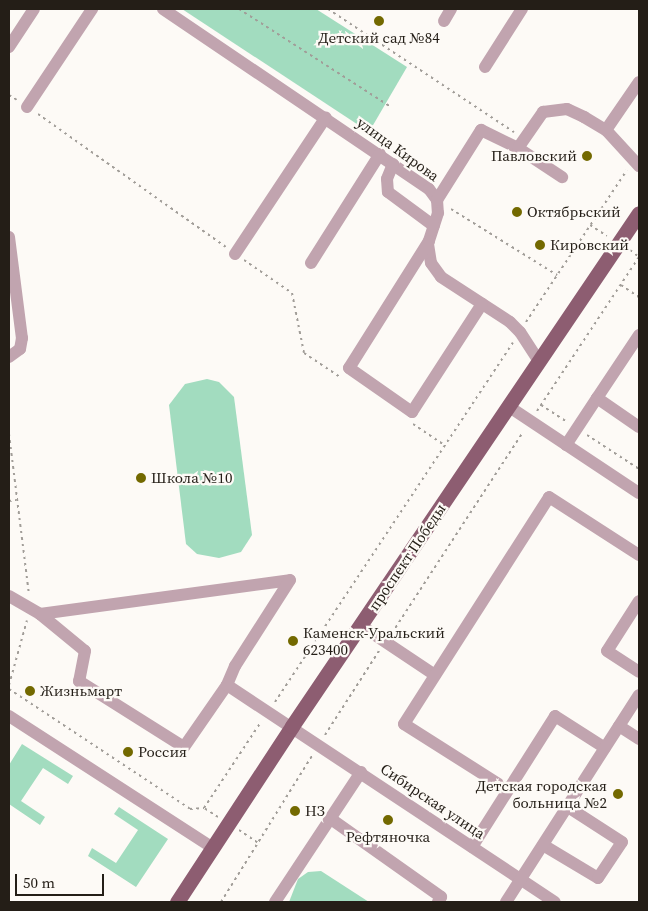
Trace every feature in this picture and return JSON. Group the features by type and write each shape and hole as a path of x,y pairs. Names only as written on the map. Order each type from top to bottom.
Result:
{"main road":[{"name":"проспект Победы","path":"177,902 292,726 639,212"}],"street":[{"path":"9,47 34,9"},
{"path":"27,107 92,9"},
{"name":"улица Кирова","path":"163,9 326,117 429,190 437,200 434,226 429,241 431,263 441,277 520,332 538,360"},
{"path":"444,21 451,9"},
{"path":"485,67 522,9"},
{"path":"606,130 639,82"},
{"path":"521,143 543,112 567,109 606,130 636,164"},
{"path":"235,254 326,117"},
{"path":"437,200 481,130 521,143 562,177"},
{"path":"311,263 380,154"},
{"path":"393,164 387,178 388,192 434,226"},
{"path":"9,237 22,338 20,349 9,357"},
{"path":"429,241 349,368 412,412 482,304"},
{"path":"566,445 639,335"},
{"path":"597,398 639,427"},
{"path":"508,406 566,445 637,486"},
{"path":"508,790 404,724 549,498 639,555"},
{"path":"9,596 35,612 85,651 79,681 184,748 227,685 235,666 290,580 35,612"},
{"path":"639,601 607,651 639,672"},
{"path":"360,625 436,675"},
{"name":"Сибирская улица","path":"227,685 269,710 555,902"},
{"path":"506,902 639,694"},
{"path":"9,716 213,848"},
{"path":"472,847 555,716 605,748"},
{"path":"619,726 639,739"},
{"path":"275,902 361,772"},
{"path":"543,845 598,878 622,842 568,807"},
{"path":"331,819 441,897 438,902"}],"path":[{"path":"239,9 392,106"},
{"path":"328,9 521,143"},
{"path":"9,94 292,293 304,353 345,380"},
{"path":"204,808 557,275 636,164"},
{"path":"437,200 557,275"},
{"path":"220,902 260,844 319,744 639,257"},
{"path":"621,285 639,298"},
{"path":"541,405 639,469"},
{"path":"411,423 444,445"},
{"path":"9,434 16,500 35,612 9,687 190,809 204,808 260,844"},
{"path":"9,501 16,500"}],"green space":[{"path":"182,9 316,9 407,67 369,132"},
{"path":"207,379 219,382 234,397 252,535 241,552 219,558 197,554 186,544 169,405 185,384"},
{"path":"22,744 73,776 68,784 43,768 21,801 45,817 40,825 9,804 9,765"},
{"path":"119,807 168,839 136,887 88,856 92,848 116,863 138,830 114,814"},
{"path":"321,871 369,902 289,902 298,879 308,872"}],"place":[{"name":"Детский сад №84","path":"379,21"},
{"name":"Павловский","path":"587,156"},
{"name":"Октябрьский","path":"517,212"},
{"name":"Кировский","path":"540,245"},
{"name":"Школа №10","path":"141,478"},
{"name":"Каменск-Уральский 623400","path":"293,641"},
{"name":"Жизньмарт","path":"30,691"},
{"name":"Россия","path":"128,752"},
{"name":"Детская городская больница №2","path":"618,794"},
{"name":"НЗ","path":"295,811"},
{"name":"Рефтяночка","path":"388,820"}]}
